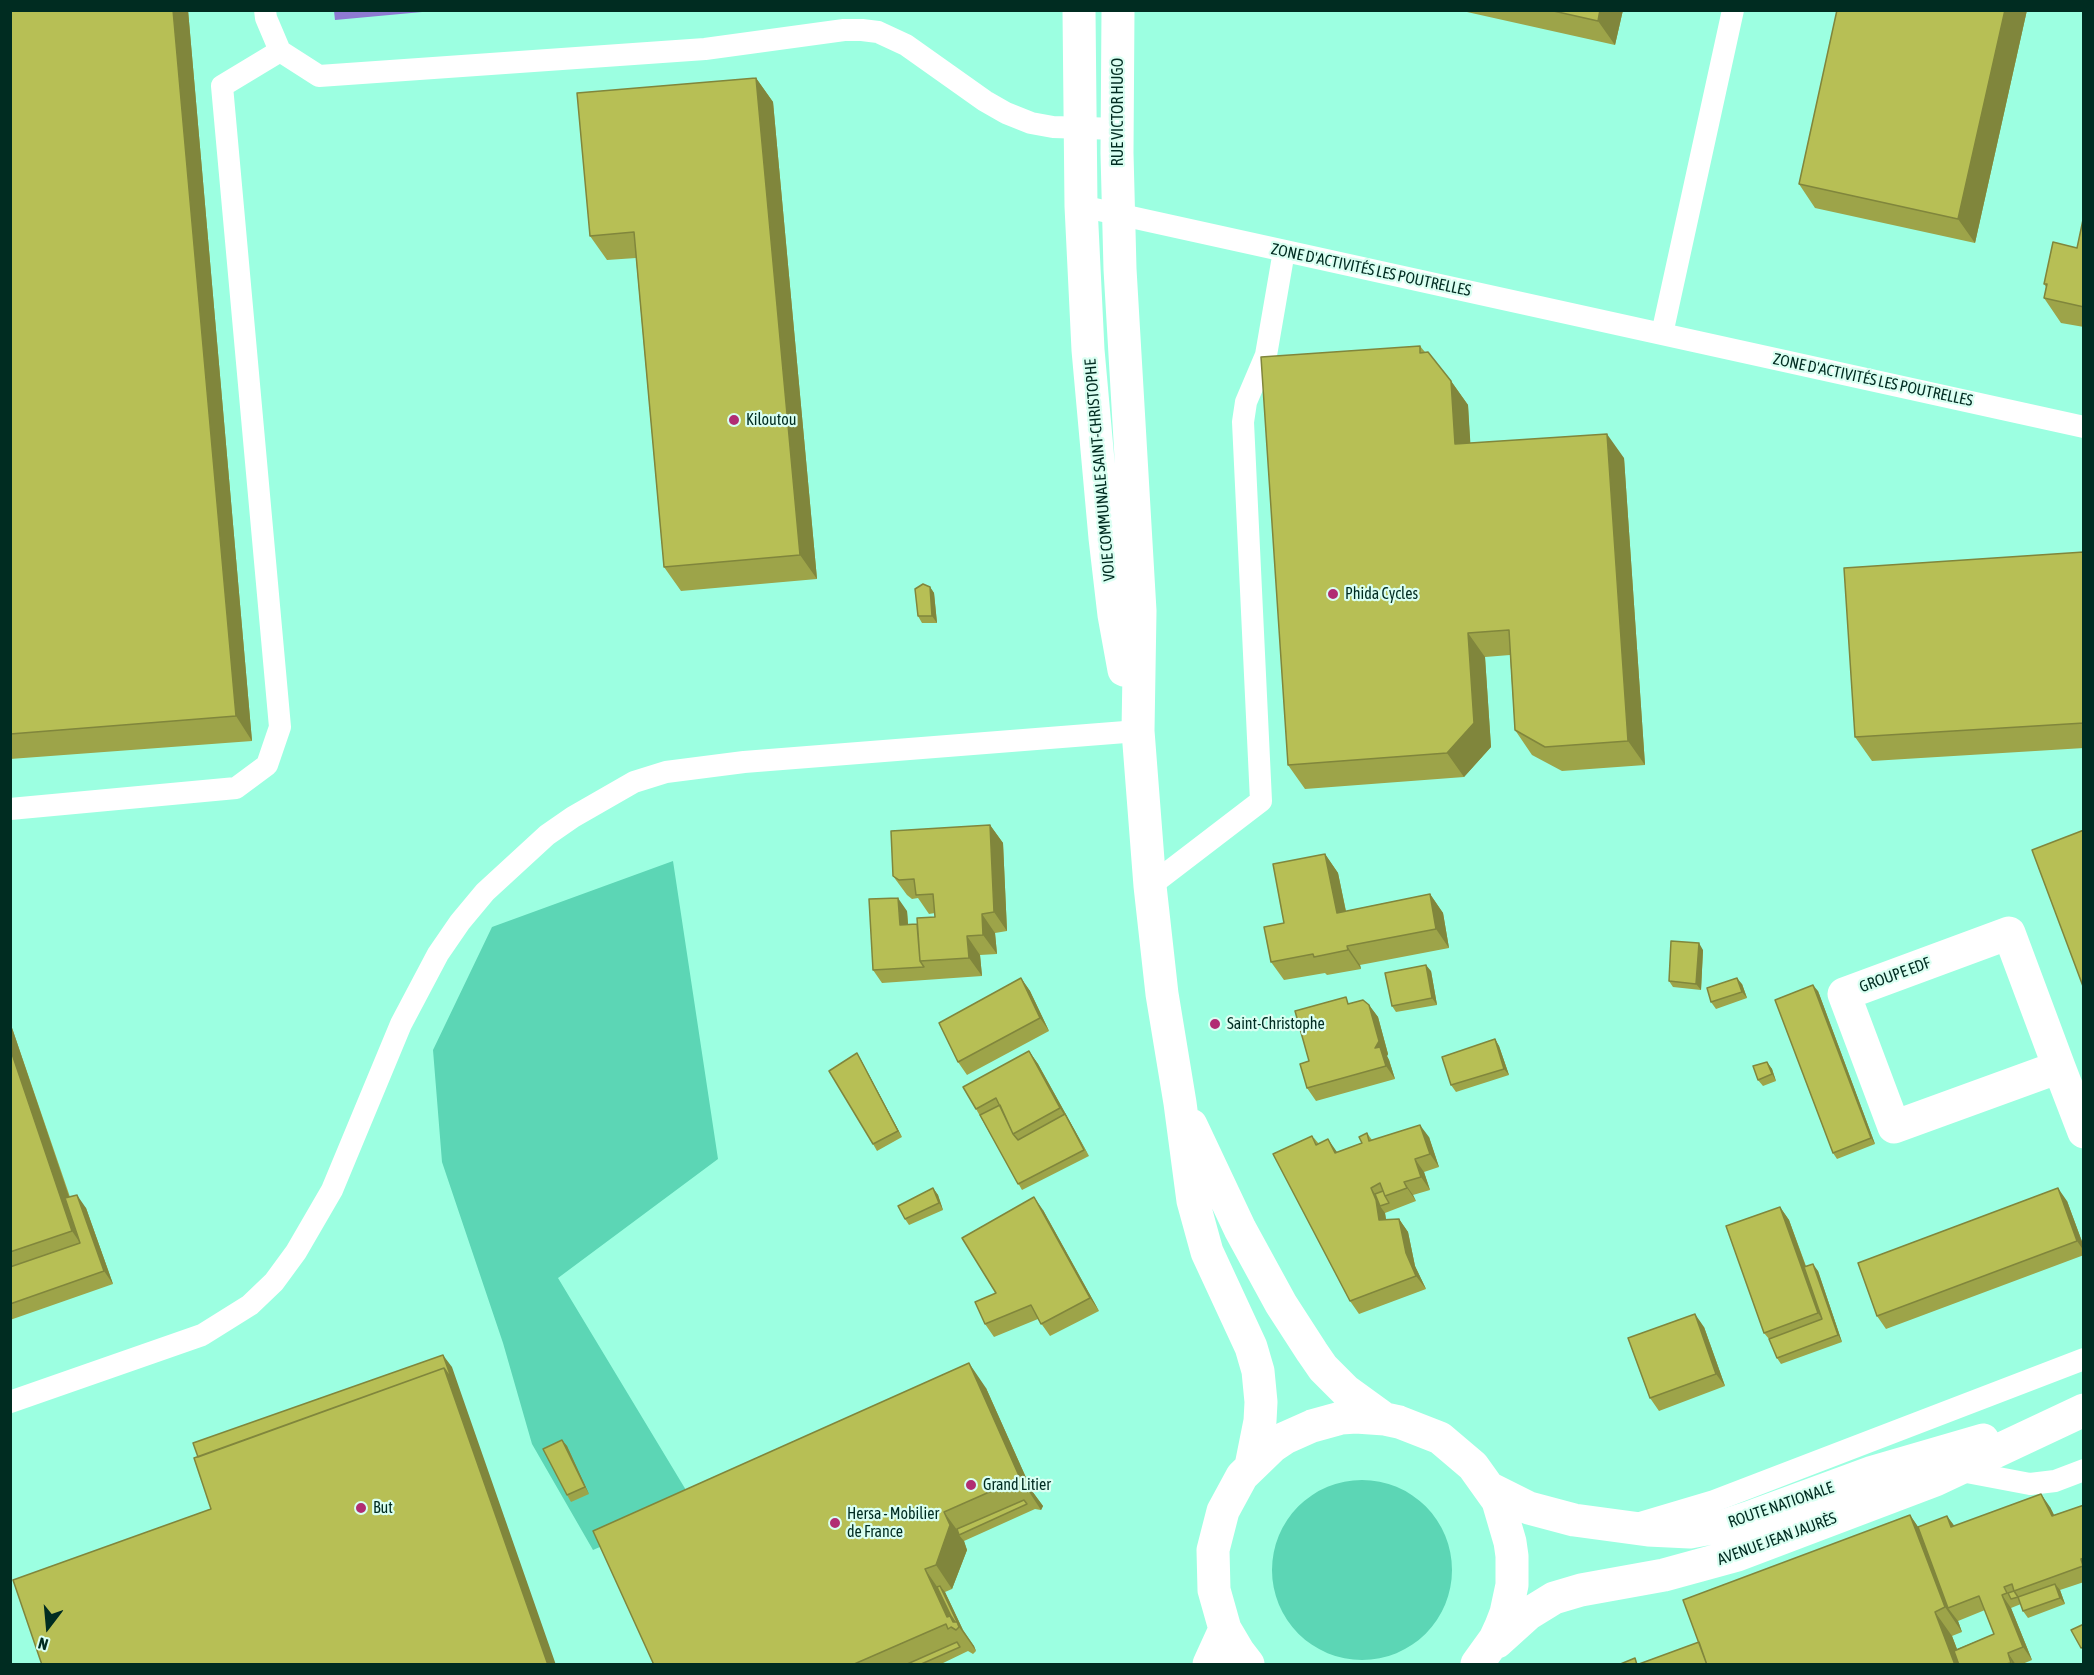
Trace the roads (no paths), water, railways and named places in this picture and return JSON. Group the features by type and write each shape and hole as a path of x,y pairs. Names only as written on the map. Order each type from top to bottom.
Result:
{"main road":[{"path":"1078,10 1081,206"},
{"name":"RUE VICTOR HUGO","path":"1118,10 1119,214"},
{"name":"VOIE COMMUNALE SAINT-CHRISTOPHE","path":"1081,206 1088,350 1107,549 1122,659 1138,731"},
{"name":"VOIE COMMUNALE SAINT-CHRISTOPHE","path":"1119,214 1122,313 1140,611 1138,731 1150,886 1166,1022 1180,1103 1189,1177 1201,1237 1251,1347 1258,1371 1261,1395 1260,1421 1251,1466"},
{"name":"GROUPE EDF","path":"2059,1066 1894,1127 1844,994 2009,933 2084,1132"},
{"name":"VOIE COMMUNALE SAINT-CHRISTOPHE","path":"1180,1103 1245,1237 1281,1304 1312,1352 1323,1368 1345,1390 1385,1419"},
{"name":"ROUTE NATIONALE","path":"1491,1489 1535,1510 1574,1520 1690,1532 1727,1524 1873,1472 2076,1412"},
{"name":"AVENUE JEAN JAURÈS","path":"1482,1658 1528,1614 1554,1598 1581,1590 1664,1575 1728,1558 1914,1489 2076,1412"},
{"path":"1248,1665 1225,1629 1214,1590 1212,1563 1218,1524 1228,1499 1251,1466 1279,1442 1312,1426 1341,1418 1385,1419 1413,1426 1440,1438 1473,1466 1491,1489 1507,1528 1513,1570 1506,1613 1482,1658"},
{"path":"1209,1665 1225,1629"}],"lane":[{"path":"265,10 266,18 280,51 319,76 705,49 844,30 878,32 906,45 985,101 1006,113 1031,123 1079,129 1118,129"},
{"path":"1662,334 1733,10"},
{"path":"10,809 236,788 267,765 280,727 222,86 280,51"},
{"name":"ZONE D'ACTIVITÉS LES POUTRELLES","path":"1081,206 2084,427"},
{"path":"1150,886 1261,801 1243,422 1246,402 1266,355 1284,250"},
{"path":"10,1402 202,1335 250,1305 274,1282 296,1252 332,1190 401,1024 438,954 485,892 547,835 581,812 634,782 666,772 744,762 1138,731"},
{"path":"1625,1527 1714,1501 2084,1359"},
{"path":"1956,1470 2030,1484 2055,1481 2084,1470"}],"place":[{"name":"Kiloutou","path":"734,420"},
{"name":"Phida Cycles","path":"1333,594"},
{"name":"Saint-Christophe","path":"1215,1024"},
{"name":"Grand Litier","path":"971,1485"},
{"name":"But","path":"361,1508"},
{"name":"Hersa - Mobilier de France","path":"835,1523"}]}
